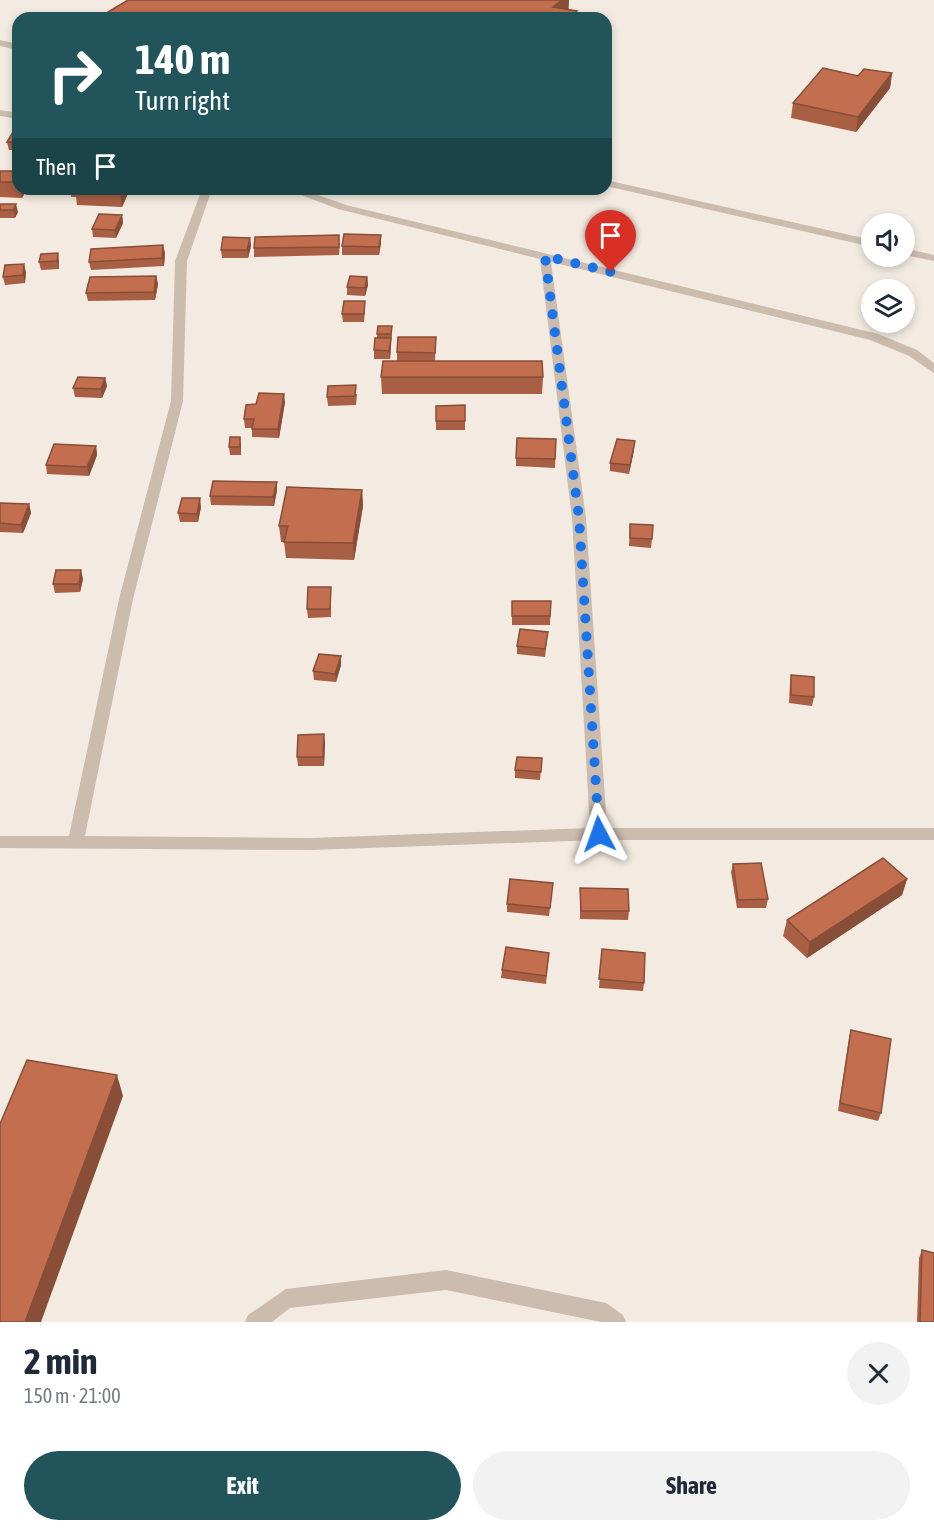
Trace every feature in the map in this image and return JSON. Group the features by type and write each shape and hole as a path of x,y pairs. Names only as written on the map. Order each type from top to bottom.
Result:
{"street":[{"path":"612,184 861,241"},
{"path":"76,841 126,599 177,401 181,261 202,212 206,195"},
{"path":"307,195 342,207 874,338 914,353 934,369"},
{"path":"915,254 934,258"},
{"path":"545,256 579,518 599,834"},
{"path":"0,842 310,844 599,834 934,834"},
{"path":"255,1322 286,1299 446,1280 606,1313 616,1322"}],"building":[{"path":"128,0 562,0 553,7 577,11 576,12 108,12"},
{"path":"823,68 858,76 864,69 892,73 858,117 793,103"},
{"path":"0,171 12,171 12,182 0,182"},
{"path":"0,204 16,204 13,210 0,210"},
{"path":"99,214 122,215 115,230 92,229"},
{"path":"344,234 381,235 379,247 342,246"},
{"path":"339,235 339,247 254,248 255,237"},
{"path":"223,237 250,238 247,250 221,250"},
{"path":"163,245 162,258 89,262 91,249"},
{"path":"58,253 57,261 39,262 41,254"},
{"path":"24,264 23,275 3,277 5,265"},
{"path":"156,276 154,292 86,293 90,277"},
{"path":"350,276 367,277 365,288 347,287"},
{"path":"344,301 365,301 364,314 342,314"},
{"path":"378,326 392,326 391,334 377,334"},
{"path":"398,337 436,337 435,353 397,352"},
{"path":"375,338 391,338 389,351 374,350"},
{"path":"383,361 542,361 543,377 381,377"},
{"path":"78,377 105,378 101,389 73,388"},
{"path":"356,385 355,396 327,397 328,386"},
{"path":"259,393 284,394 278,429 252,429 254,419 244,419 246,405 256,404"},
{"path":"465,405 465,421 436,421 436,406"},
{"path":"230,437 240,437 240,447 229,447"},
{"path":"517,438 556,439 555,459 516,458"},
{"path":"617,439 635,441 630,465 610,463"},
{"path":"54,444 96,446 87,467 46,465"},
{"path":"213,481 277,482 273,497 210,496"},
{"path":"287,487 362,490 353,543 284,542 288,526 279,526"},
{"path":"182,498 200,498 197,514 178,513"},
{"path":"0,503 29,504 21,525 0,523"},
{"path":"630,524 653,525 652,539 630,538"},
{"path":"56,570 81,570 79,584 53,584"},
{"path":"308,587 331,587 330,609 307,609"},
{"path":"512,601 551,601 550,616 512,616"},
{"path":"520,629 548,632 545,649 517,646"},
{"path":"319,654 341,656 335,674 313,671"},
{"path":"791,675 814,677 814,697 791,695"},
{"path":"324,734 323,757 297,757 298,735"},
{"path":"517,757 542,758 541,772 515,770"},
{"path":"883,858 907,879 810,942 787,920"},
{"path":"761,863 768,899 738,900 733,864"},
{"path":"510,879 553,883 550,908 507,904"},
{"path":"580,888 628,889 629,911 581,911"},
{"path":"506,947 549,953 546,976 502,970"},
{"path":"602,949 645,953 644,983 599,979"},
{"path":"851,1030 891,1039 881,1113 840,1103"},
{"path":"27,1060 117,1075 25,1322 0,1322 0,1124"},
{"path":"922,1250 934,1253 934,1322 920,1322"}],"route":[{"path":"599,834 579,518 545,256 611,272"}]}
